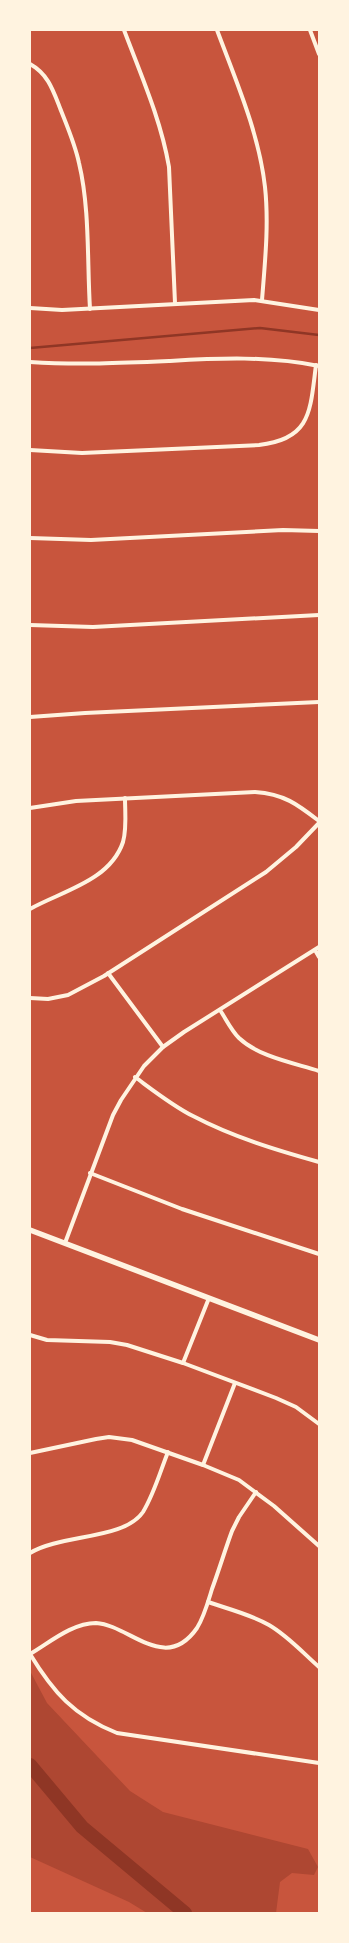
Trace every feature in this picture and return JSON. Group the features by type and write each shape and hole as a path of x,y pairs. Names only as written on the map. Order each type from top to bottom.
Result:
{"street":[{"path":"124,30 152,104 169,167 176,303"},
{"path":"217,30 243,100 263,168 267,208 267,228 262,300"},
{"path":"310,30 319,54"},
{"path":"30,64 42,72 50,83 73,140 79,163 85,204 90,309"},
{"path":"30,308 62,310 176,303 262,300 319,310"},
{"path":"30,362 111,363 258,358 318,365 308,415 304,423 294,434 279,442 259,445 82,453 30,450"},
{"path":"30,538 91,540 283,530 319,531"},
{"path":"30,625 93,627 319,615"},
{"path":"30,718 84,713 319,702"},
{"path":"30,808 76,800 268,792 289,800 319,822 296,847 266,872 108,973 68,995 48,999 30,998"},
{"path":"30,909 95,876 110,864 123,842 125,825 124,798"},
{"path":"65,1243 113,1115 135,1077 164,1048 184,1032 319,947"},
{"path":"315,950 319,957"},
{"path":"108,973 164,1048"},
{"path":"220,1010 234,1032 249,1045 276,1058 319,1071"},
{"path":"135,1077 176,1106 208,1123 241,1137 319,1162"},
{"path":"90,1173 182,1209 319,1254"},
{"path":"30,1230 319,1340"},
{"path":"183,1363 209,1298"},
{"path":"30,1335 47,1340 110,1342 127,1345 183,1363 296,1407 319,1424"},
{"path":"203,1465 235,1383"},
{"path":"30,1452 109,1437 132,1440 203,1465 239,1480 256,1492 319,1546"},
{"path":"30,1553 48,1544 115,1530 132,1523 143,1511 168,1452"},
{"path":"256,1492 239,1517 232,1531 208,1602 196,1629 188,1638 174,1646 160,1648 147,1644 109,1627 95,1624 79,1626 30,1654 54,1691 64,1701 92,1722 117,1733 319,1762"},
{"path":"208,1602 253,1617 268,1625 289,1640 319,1667"}],"shaded area":[{"path":"30,1671 47,1703 130,1791 163,1812 308,1849 318,1867 314,1875 292,1873 280,1882 276,1913 147,1913 129,1902 30,1857"}],"waterway":[{"path":"30,348 260,328 319,335"},
{"path":"30,1765 82,1827 185,1913"}]}
